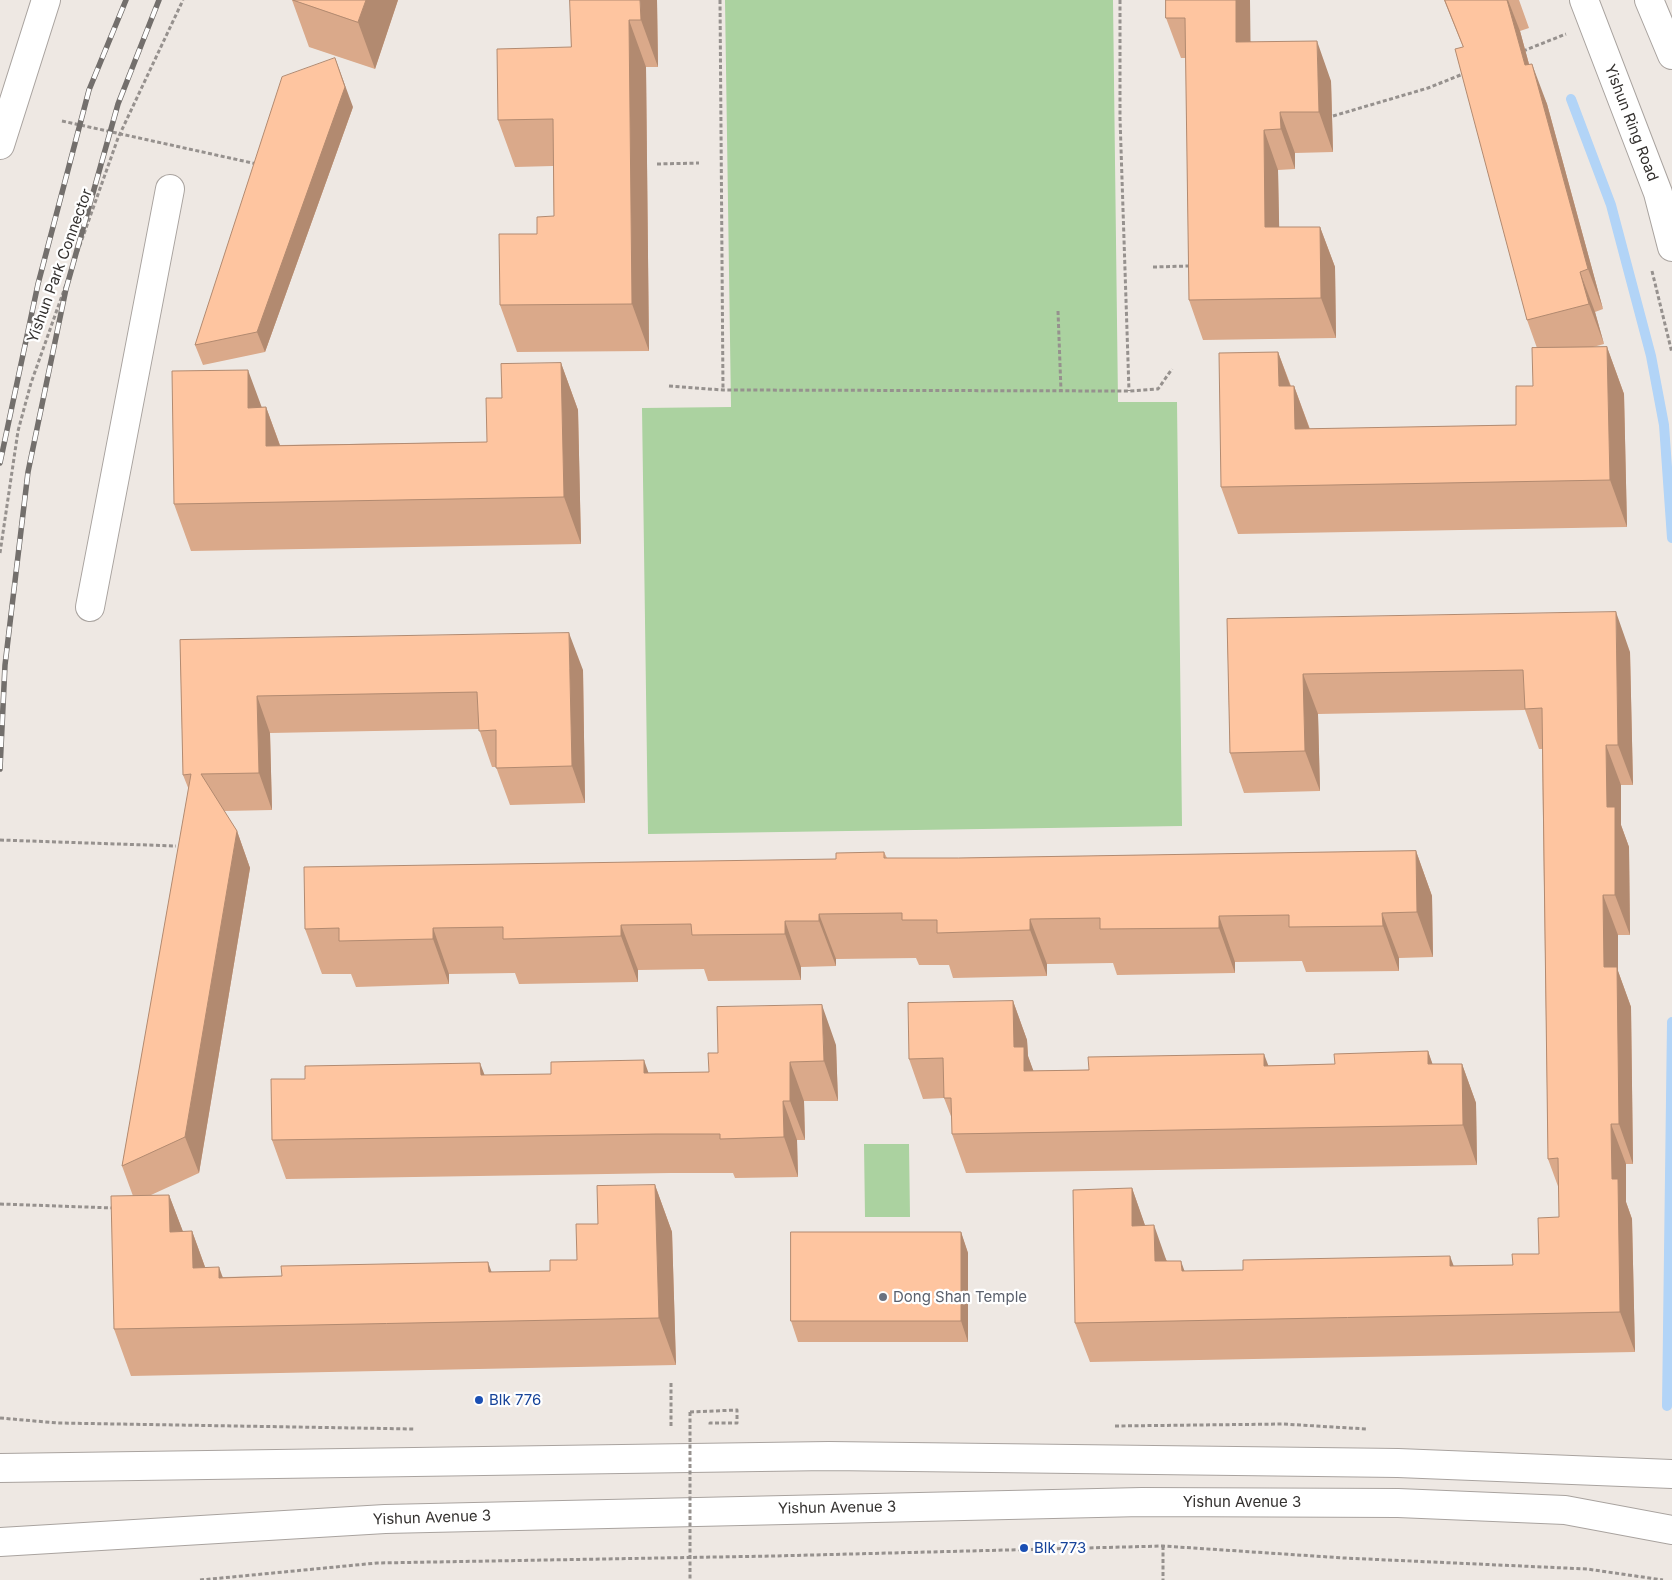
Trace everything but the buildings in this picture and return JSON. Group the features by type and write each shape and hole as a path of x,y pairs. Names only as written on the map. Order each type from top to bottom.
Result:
{"main road":[{"path":"0,145 46,0"},
{"name":"Yishun Ring Road","path":"1584,0 1658,193 1672,247"},
{"path":"1649,0 1672,55"},
{"path":"90,607 170,190"},
{"path":"0,1456 32,1467"},
{"path":"0,1468 829,1456 1398,1463 1672,1474"},
{"name":"Yishun Avenue 3","path":"8,1545 385,1519 1142,1502 1398,1503 1565,1510 1672,1530"}],"path":[{"name":"Yishun Park Connector","path":"0,553 18,431 31,383 120,133 183,0"},
{"path":"720,0 723,390"},
{"path":"1120,0 1120,118 1129,392"},
{"path":"1517,53 1571,32"},
{"path":"1333,116 1428,88 1472,70"},
{"path":"62,121 258,164"},
{"path":"657,164 699,163"},
{"path":"1153,267 1192,266"},
{"path":"1058,311 1061,392"},
{"path":"669,386 723,390 1129,392 1158,389 1172,369"},
{"path":"0,840 176,846"},
{"path":"0,1204 116,1208"},
{"path":"671,1383 671,1433"},
{"path":"690,1580 690,1412 737,1410 737,1423 710,1423"},
{"path":"0,1418 58,1423 424,1429"},
{"path":"1163,1546 1163,1580"},
{"path":"200,1580 377,1563 773,1556 1163,1546 1344,1558 1587,1569 1663,1580"}],"green space":[{"path":"725,0 1113,0 1118,402 1177,402 1182,826 648,834 642,408 731,407"},
{"path":"864,1144 909,1144 910,1217 865,1217"}],"waterway":[{"path":"1571,99 1611,205 1651,356 1664,425 1672,538"},
{"path":"1667,1406 1672,1022"}],"railway":[{"path":"0,463 38,284 89,90 126,0"},
{"path":"0,769 5,665 28,472 66,289 118,104 159,0"}],"place":[{"name":"Dong Shan Temple","path":"883,1297"},
{"name":"Blk 776","path":"479,1400"},
{"name":"Blk 773","path":"1024,1548"}]}
